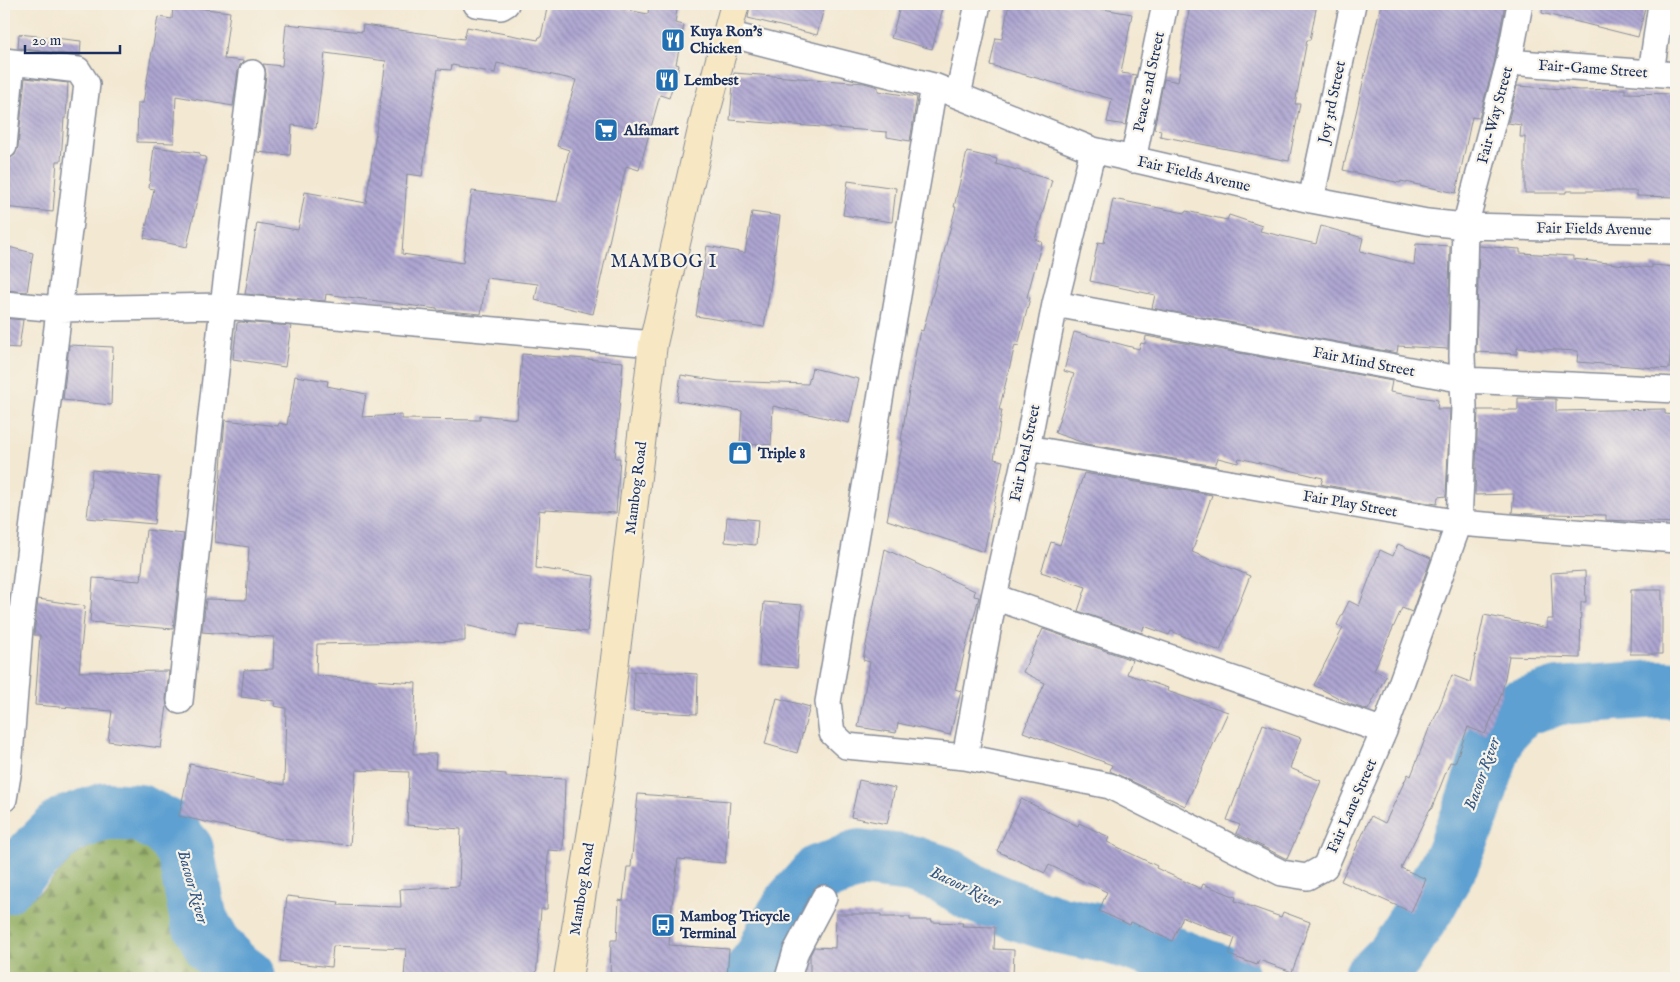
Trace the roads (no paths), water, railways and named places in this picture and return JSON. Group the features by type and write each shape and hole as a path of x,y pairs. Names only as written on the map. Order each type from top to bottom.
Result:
{"main road":[{"name":"Mambog Road","path":"568,978 601,775 654,344 706,112 735,4"}],"street":[{"path":"476,4 501,7 506,4"},
{"path":"958,95 978,4"},
{"name":"Peace 2nd Street","path":"1133,160 1165,4"},
{"name":"Joy 3rd Street","path":"1311,200 1353,4"},
{"name":"Fair-Way Street","path":"1464,380 1462,356 1465,226 1509,62 1520,4"},
{"path":"1651,73 1661,4"},
{"name":"Fair Fields Avenue","path":"728,34 934,86 1093,150 1311,200 1427,222 1465,226 1676,231"},
{"path":"4,146 8,62 78,70 87,84 59,309 12,627 9,769 4,799"},
{"name":"Fair-Game Street","path":"1509,62 1676,76"},
{"path":"180,701 223,306 252,73"},
{"name":"Fair Lane Street","path":"934,86 828,702 832,733 846,746 965,757 1110,786 1282,873 1307,877 1325,866 1384,731 1459,523 1464,380"},
{"name":"Fair Deal Street","path":"965,757 994,597 1027,448 1055,304 1093,150"},
{"path":"4,304 59,309 223,306 654,344"},
{"name":"Fair Mind Street","path":"1055,304 1464,380 1676,390"},
{"name":"Fair Play Street","path":"1027,448 1459,523 1676,540"},
{"path":"994,597 1384,731"},
{"path":"788,978 796,951 824,898"}],"waterway":[{"name":"Bacoor River","path":"1372,978 1394,956 1426,907 1452,859 1471,813 1497,733 1520,708 1559,696 1658,689 1676,690"},
{"name":"Bacoor River","path":"4,885 65,825 106,811 139,813 166,827 185,850 199,920 213,946 231,966 247,978"},
{"name":"Bacoor River","path":"748,978 765,955 777,928 794,902 820,873 859,858 911,864 945,875 973,893 1016,911 1060,925 1110,935 1167,953 1232,978"}],"place":[{"name":"Kuya Ron's Chicken","path":"673,40"},
{"name":"Lembest","path":"667,80"},
{"name":"Alfamart","path":"606,130"},
{"name":"Triple 8","path":"740,453"},
{"name":"Mambog Tricycle Terminal","path":"663,925"}],"district":[{"name":"MAMBOG I","path":"664,262"}]}
